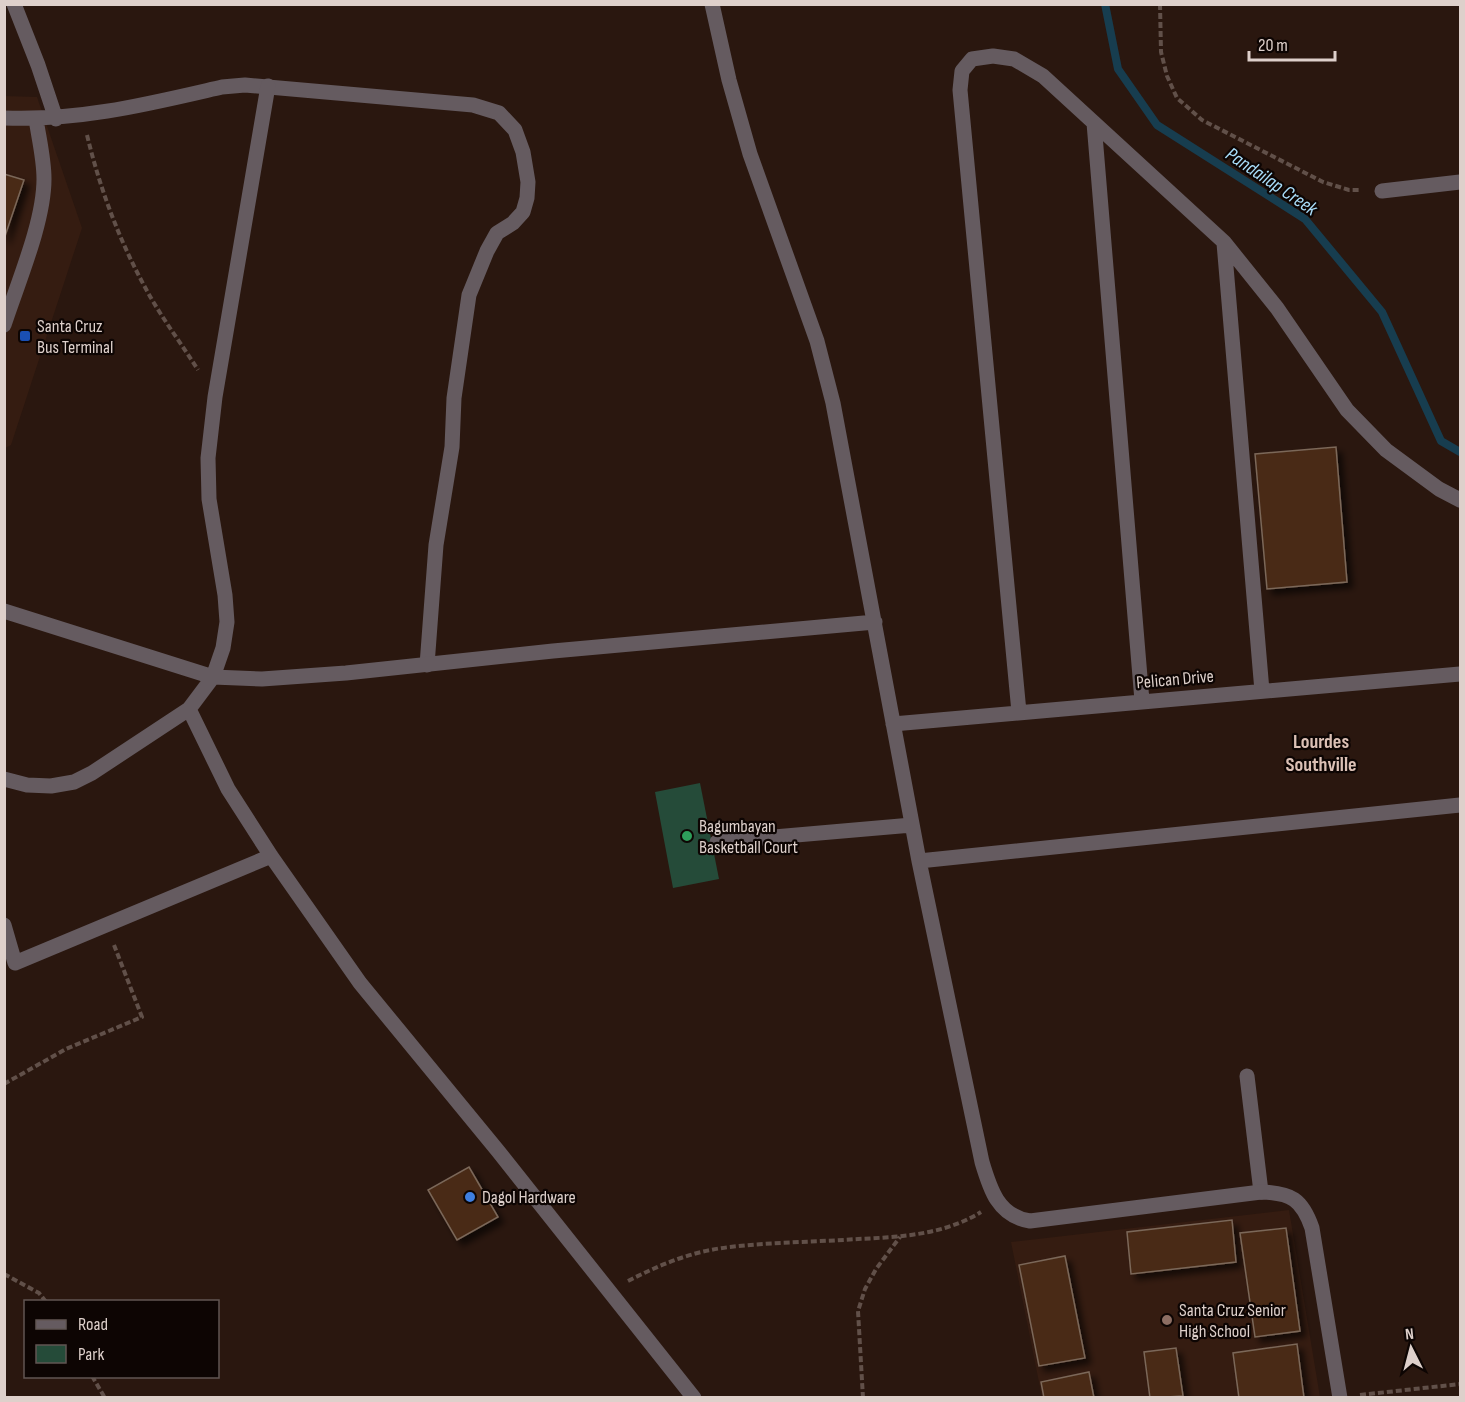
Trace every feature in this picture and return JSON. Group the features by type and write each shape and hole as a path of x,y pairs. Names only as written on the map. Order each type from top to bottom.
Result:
{"street":[{"path":"14,4 56,119"},
{"path":"712,4 729,80 750,154 817,341 835,414 919,861 988,1184 998,1202 1017,1219 1030,1221 1261,1192 1280,1192 1295,1199 1306,1211 1312,1228 1340,1397"},
{"path":"1019,712 960,90 962,71 972,59 993,56 1014,59 1043,76 1224,242 1276,308 1347,410 1386,450 1439,489 1461,500"},
{"path":"4,118 56,119 82,116 222,87 268,86 473,105 499,113 515,130 523,152 528,182 527,198 523,212 513,223 496,233 469,295 454,398 452,447 436,545 428,665"},
{"path":"4,779 27,785 51,786 74,782 92,773 189,709 213,677 223,648 226,622 225,595 209,499 208,458 215,397 268,86"},
{"path":"4,325 38,220 42,198 44,178 36,119"},
{"path":"1094,123 1142,701"},
{"path":"1382,191 1461,182"},
{"path":"1224,242 1262,691"},
{"path":"4,611 213,677 262,679 346,673 875,622"},
{"name":"Pelican Drive","path":"893,724 1461,674"},
{"path":"189,709 228,789 271,856 360,983 498,1151 694,1398"},
{"path":"919,861 1461,805"},
{"path":"717,842 912,825"},
{"path":"4,925 15,963 271,856"},
{"path":"1247,1076 1261,1192"}],"path":[{"path":"1160,4 1161,52 1167,76 1177,98 1202,120 1323,182 1349,190 1382,191"},
{"path":"82,116 107,207 125,249 147,290 215,397"},
{"path":"4,1084 66,1049 142,1017 106,926"},
{"path":"608,1291 660,1264 693,1253 730,1247 901,1237 968,1221 998,1202"},
{"path":"863,1398 858,1311 865,1289 876,1269 901,1237"},
{"path":"4,1274 39,1293 44,1300"},
{"path":"93,1378 105,1398"},
{"path":"1340,1397 1461,1384"}],"shaded area":[{"name":"Santa Cruz Bus Terminal","path":"4,96 37,97 82,228 11,445 5,448"},
{"name":"Santa Cruz Senior High School","path":"1289,1210 1320,1397 1042,1397 1011,1242"}],"green space":[{"name":"Bagumbayan Basketball Court","path":"700,783 719,879 673,888 655,792"}],"building":[{"path":"4,174 24,180 4,239"},
{"path":"1336,447 1347,582 1267,589 1255,454"},
{"path":"469,1167 498,1217 457,1240 428,1190"},
{"path":"1232,1220 1236,1262 1131,1274 1127,1232"},
{"path":"1286,1228 1300,1331 1255,1337 1240,1233"},
{"path":"1065,1256 1085,1358 1039,1366 1019,1265"},
{"path":"1297,1344 1304,1398 1239,1398 1233,1353"},
{"path":"1176,1348 1183,1396 1150,1398 1144,1352"},
{"path":"1089,1372 1094,1398 1044,1398 1041,1382"}],"waterway":[{"name":"Pandailap Creek","path":"1105,4 1118,69 1157,125 1305,219 1382,312 1441,441 1460,452"}],"place":[{"name":"Santa Cruz Bus Terminal","path":"25,336"},
{"name":"Bagumbayan Basketball Court","path":"687,836"},
{"name":"Dagol Hardware","path":"470,1197"},
{"name":"Santa Cruz Senior High School","path":"1167,1320"}],"district":[{"name":"Lourdes Southville","path":"1321,752"}]}
